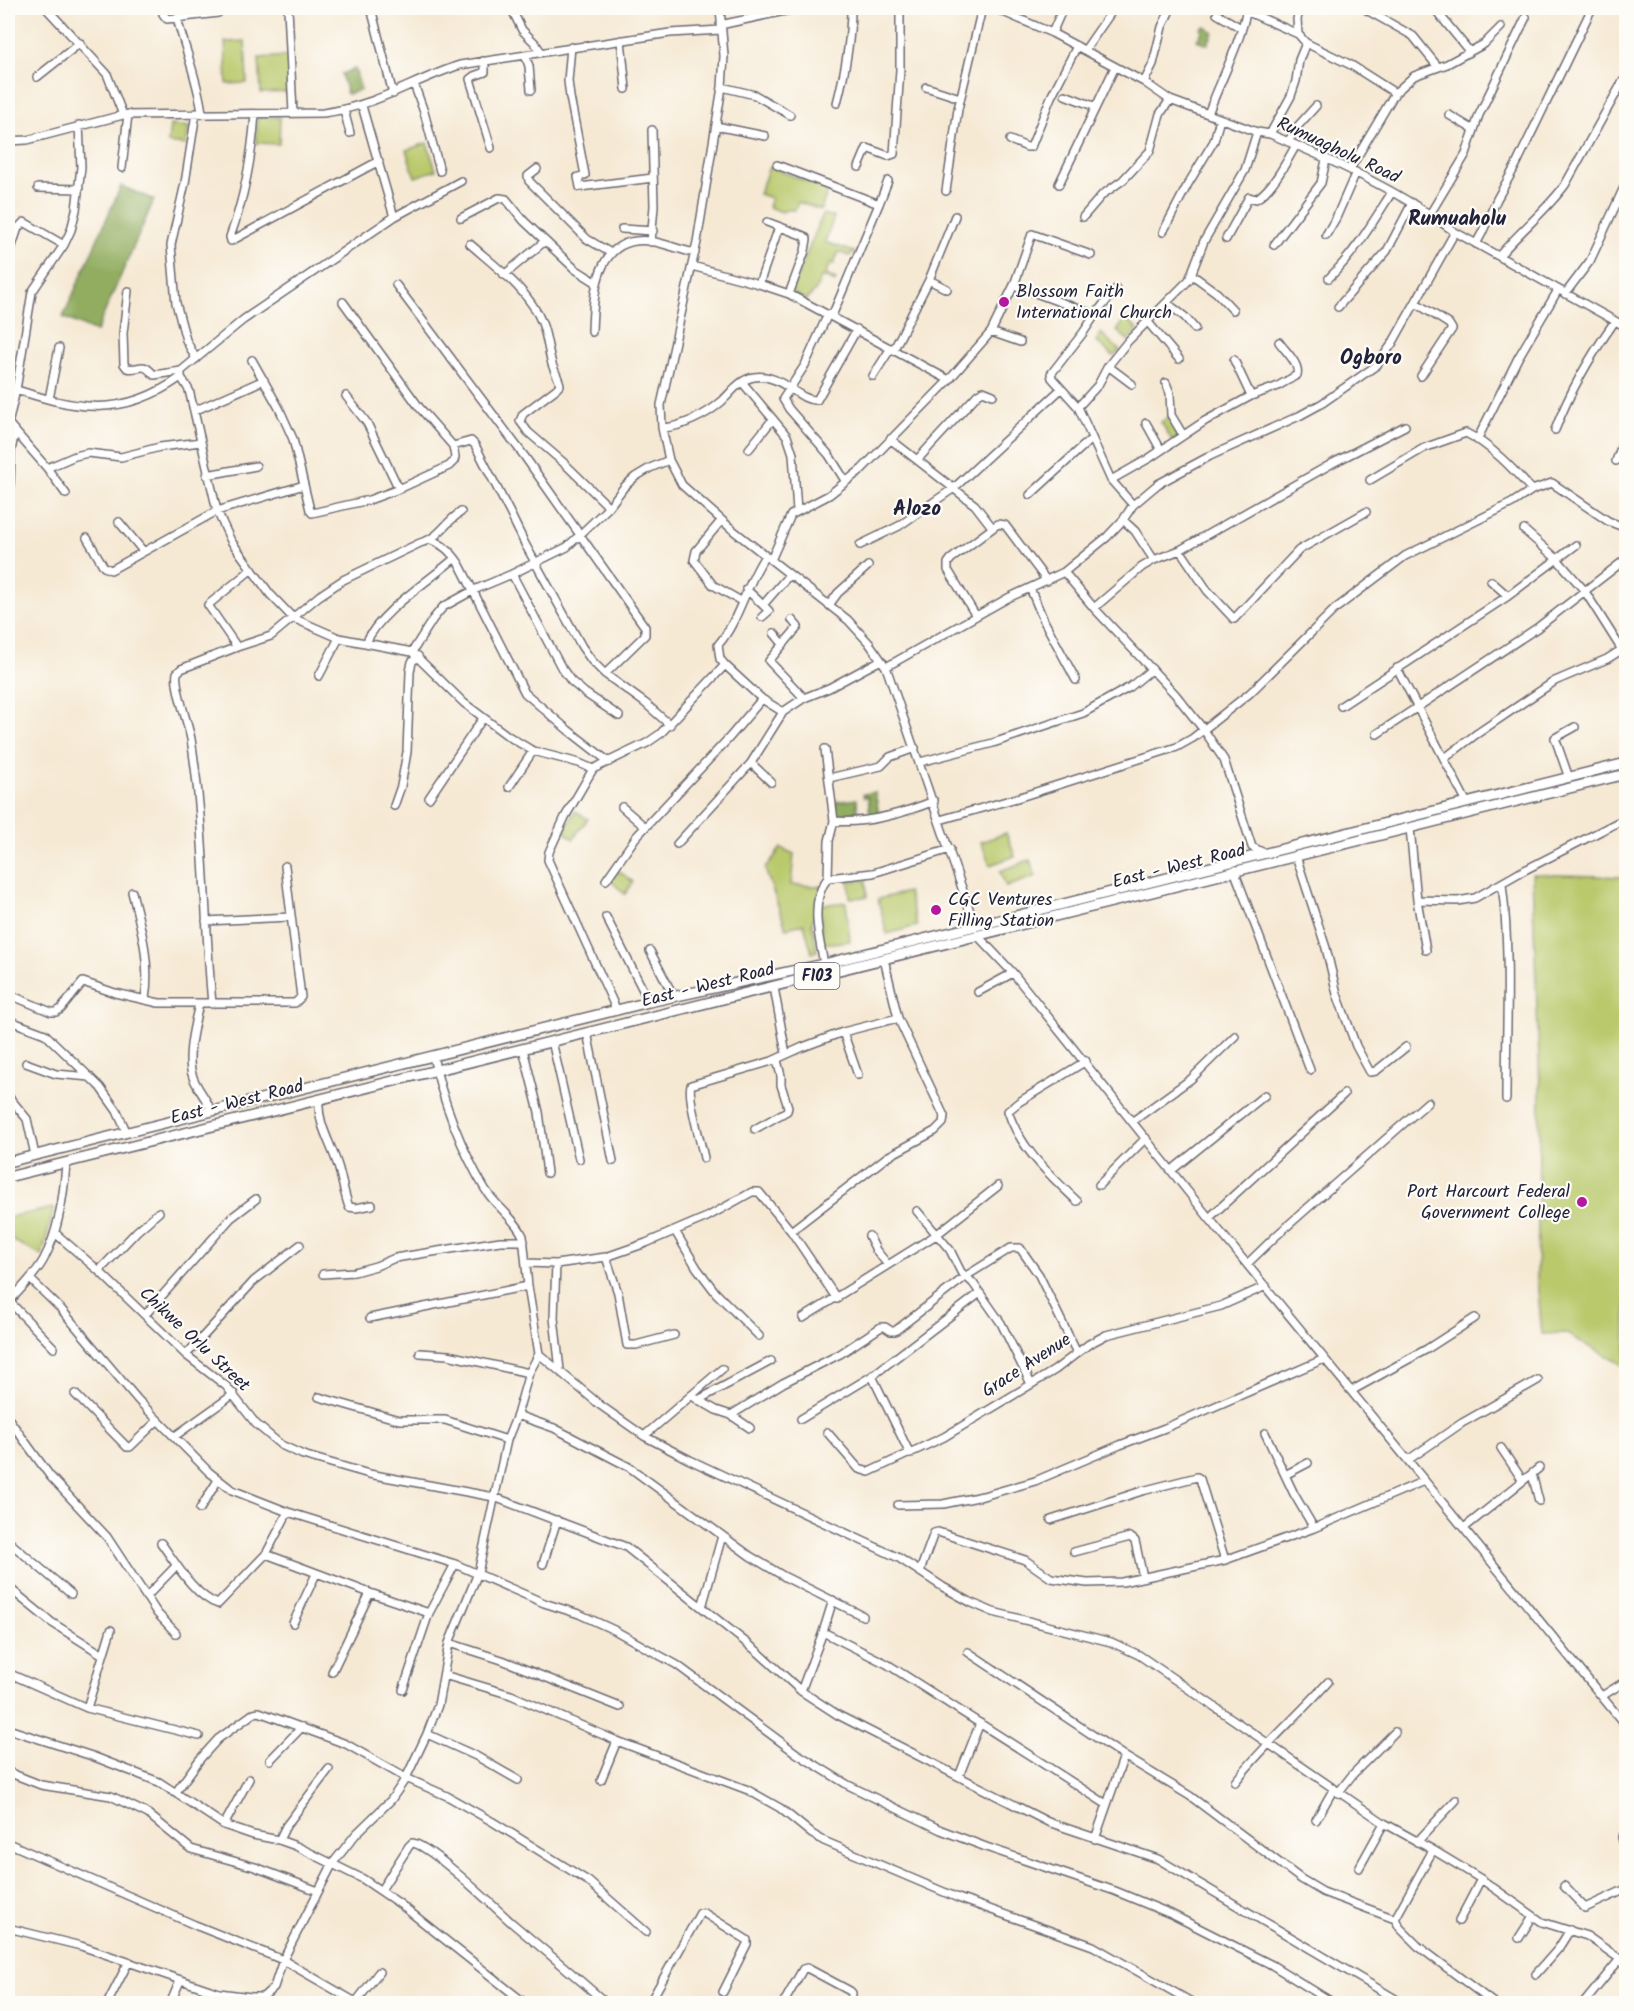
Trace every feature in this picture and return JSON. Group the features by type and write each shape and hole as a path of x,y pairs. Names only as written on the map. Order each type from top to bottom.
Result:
{"main road":[{"name":"East - West Road","path":"8,1178 884,959 976,930 1626,763"},
{"name":"East - West Road","path":"8,1162 650,1002 1234,870 1267,857 1296,856 1626,774"}],"street":[{"path":"46,8 107,74 126,115 122,168"},
{"path":"162,8 165,18 218,14"},
{"path":"288,8 294,113"},
{"path":"371,8 393,94"},
{"path":"511,8 522,30 541,52"},
{"path":"720,8 724,56 722,87 692,266 661,405 662,428 669,460 676,475 688,493 848,620 869,643 884,664 934,801 976,930 1086,1061 1209,1218 1626,1726"},
{"path":"8,141 27,140 79,125 126,115 255,114 344,110 393,94 460,65 571,47 720,28 772,10 799,8"},
{"path":"837,103 846,61 851,21 850,8"},
{"path":"859,167 867,148 888,156 894,154 900,70 900,8"},
{"path":"946,191 960,98 982,8"},
{"name":"Rumuagholu Road","path":"994,8 1085,50 1144,82 1170,100 1257,132 1270,134 1353,171 1412,203 1455,232 1626,327"},
{"path":"1052,33 1063,8"},
{"path":"1085,50 1114,8"},
{"path":"1144,82 1153,64 1162,27 1171,8"},
{"path":"1298,34 1297,20 1300,8"},
{"path":"1363,8 1413,36 1438,68"},
{"path":"1434,8 1469,51"},
{"path":"1476,244 1592,8"},
{"path":"1208,114 1221,78 1236,48 1247,9 1298,34 1306,44 1351,65 1395,93"},
{"path":"1217,14 1241,28"},
{"path":"1430,214 1466,154 1492,86 1526,17"},
{"path":"177,18 183,45 199,92 199,113 171,245 176,303 186,340 196,359"},
{"path":"1326,235 1336,218 1353,171 1395,93 1414,76 1438,68 1484,44 1501,27"},
{"path":"621,40 626,89"},
{"path":"37,77 80,43"},
{"path":"1270,134 1291,96 1299,60 1306,44"},
{"path":"1010,140 1031,147 1051,97 1077,46"},
{"path":"571,47 569,89 585,175 578,177 580,187 653,178"},
{"path":"525,55 529,66 531,90"},
{"path":"483,61 485,72 470,80 491,148"},
{"path":"1059,184 1115,67"},
{"path":"1499,256 1565,185 1623,81"},
{"path":"414,84 440,171"},
{"path":"722,87 754,95 790,116"},
{"path":"926,87 960,98"},
{"path":"1065,95 1096,107"},
{"path":"1083,217 1102,195 1123,180 1150,151 1160,114 1170,100"},
{"path":"362,106 394,217"},
{"path":"1226,239 1249,197 1256,199 1276,179 1297,127 1316,106"},
{"path":"344,110 350,133"},
{"path":"255,114 248,175 241,206 230,237 231,241 379,161"},
{"path":"1449,115 1474,130"},
{"path":"1163,232 1214,141 1220,119"},
{"path":"66,494 47,468 8,424 32,292 71,230 80,189 79,125"},
{"path":"716,126 765,136"},
{"path":"651,130 653,178 651,242"},
{"path":"1078,407 1098,385 1108,366 1148,321 1190,280 1204,241 1245,170 1257,132"},
{"path":"1274,245 1321,183 1326,160"},
{"path":"777,165 879,204"},
{"path":"537,169 529,173 529,181 587,239 611,253"},
{"path":"8,387 49,399 102,408 125,404 158,393 243,320 394,217 461,181"},
{"path":"846,482 829,455 784,402 784,395 805,365 830,315 888,181"},
{"path":"1477,440 1518,358 1562,292 1590,261 1626,183"},
{"path":"38,188 80,189"},
{"path":"1329,278 1363,239 1379,209 1392,192"},
{"path":"461,218 502,198 506,199 524,221 575,269 597,283"},
{"path":"1338,307 1387,251 1412,203"},
{"path":"873,376 892,348 929,280 955,216"},
{"path":"8,258 18,228 24,222 64,244"},
{"path":"767,222 804,236 807,242 789,294"},
{"path":"759,284 779,227"},
{"path":"622,229 653,231"},
{"path":"678,844 751,763 783,712 804,698 884,664 1064,572 1091,552 1123,520 1133,505 1158,484 1208,457 1299,416 1321,404 1377,365 1392,344 1455,232"},
{"path":"783,712 762,699 724,665 720,659 718,645 728,632 746,590 784,533 789,519 797,511 829,495 846,482 949,380 991,332 1014,285 1032,234 1092,255"},
{"path":"504,274 545,241"},
{"path":"592,333 597,283 611,253 623,244 637,241 651,242 694,253"},
{"path":"470,244 504,274 537,312 543,325 553,367 560,381 560,385 523,414 520,421 528,432 609,507"},
{"path":"692,266 789,294 949,380"},
{"path":"1191,274 1217,293 1233,310"},
{"path":"929,280 947,289"},
{"path":"396,285 581,535 645,627 645,635 605,674"},
{"path":"1014,285 1095,315"},
{"path":"1116,289 1051,374 1078,407 1111,480 1133,505"},
{"path":"128,291 123,333 124,364 127,368 147,367 154,375 181,374"},
{"path":"252,360 279,408 292,439 310,510 316,513 369,500 449,466 455,457 453,446 419,407 343,302"},
{"path":"1167,303 1185,317 1195,329"},
{"path":"1416,303 1449,324 1452,329 1421,376"},
{"path":"1148,321 1179,359"},
{"path":"1556,430 1562,413 1596,347 1615,321"},
{"path":"662,428 679,424 705,413 719,404 742,382 755,376 765,376 810,399 817,400 857,329"},
{"path":"991,332 1020,342"},
{"path":"1111,480 1251,396 1276,387 1298,374 1296,364 1279,342"},
{"path":"49,399 59,348"},
{"path":"1234,360 1251,396"},
{"path":"1108,366 1132,384"},
{"path":"181,374 189,390 217,511 231,541 270,594 293,618 339,638 415,654 464,703 508,736 533,751 579,763 593,770"},
{"path":"194,411 264,381"},
{"path":"742,382 787,436 794,454 797,511"},
{"path":"1166,383 1170,393 1171,415 1183,435"},
{"path":"860,545 899,526 954,488 1061,389"},
{"path":"917,460 978,394 983,391 993,395"},
{"path":"346,396 367,423 399,489"},
{"path":"749,449 773,419"},
{"path":"1146,423 1161,450"},
{"path":"1094,608 1142,567 1180,549 1333,462 1404,426"},
{"path":"10,484 11,451 15,431"},
{"path":"1370,480 1424,448 1461,433 1469,434 1477,440 1518,474 1532,490"},
{"path":"1616,461 1626,434"},
{"path":"890,439 975,505 992,527"},
{"path":"1030,495 1091,439"},
{"path":"453,446 471,441 474,445 512,514 525,544 592,661 605,674 640,699 670,725"},
{"path":"47,468 88,453 121,457 160,447 201,442"},
{"path":"394,806 401,786 407,752 412,662 433,619 443,607 474,590 567,547 609,507 635,477 669,460"},
{"path":"207,475 256,466"},
{"path":"940,820 1177,747 1204,730 1250,693 1335,609 1405,556 1512,503 1532,490 1552,483 1608,521 1626,528"},
{"path":"87,538 107,570 120,566 217,511 304,485"},
{"path":"212,1004 196,774 189,726 175,675 181,669 271,636 319,596 343,580 430,540 461,512"},
{"path":"1180,549 1207,590 1234,619 1299,550 1366,512"},
{"path":"1123,520 1135,531 1154,560"},
{"path":"721,521 696,551 694,560 713,585 741,601"},
{"path":"119,522 143,551"},
{"path":"976,616 948,570 948,563 992,527 1002,523 1005,525 1047,581"},
{"path":"1445,758 1555,681 1607,659 1624,649 1584,590 1557,559 1524,530"},
{"path":"430,540 438,542 455,558 474,590 525,693 609,762"},
{"path":"1341,706 1508,596 1576,545"},
{"path":"366,643 369,636 387,615 455,558"},
{"path":"1377,734 1537,628 1626,558"},
{"path":"829,605 843,588 868,566"},
{"path":"237,647 208,605 252,569"},
{"path":"1064,572 1204,730 1224,760 1252,847 1267,857"},
{"path":"512,574 561,667 571,681 619,716"},
{"path":"763,605 789,575"},
{"path":"1491,581 1508,596"},
{"path":"1030,588 1044,621 1076,680"},
{"path":"746,590 769,611 762,618"},
{"path":"792,620 798,627 769,661 804,698"},
{"path":"774,633 783,645"},
{"path":"319,676 339,638"},
{"path":"617,1011 548,860 549,852 565,817 593,770 647,743 670,725 724,665"},
{"path":"1397,668 1467,803"},
{"path":"920,762 993,743 1083,713 1130,687 1152,669"},
{"path":"606,880 645,827 729,738 762,699"},
{"path":"429,798 483,718"},
{"path":"1569,778 1555,738 1575,727"},
{"path":"829,778 880,766 890,757 915,748"},
{"path":"824,964 818,931 818,910 821,886 828,878 829,841 834,821 825,749"},
{"path":"509,787 533,751"},
{"path":"751,763 771,782"},
{"path":"834,821 850,822 888,816 934,801"},
{"path":"622,807 645,827"},
{"path":"1417,900 1458,901 1475,898 1626,818"},
{"path":"1410,828 1417,900 1426,950"},
{"path":"828,878 873,873 950,849"},
{"path":"1296,856 1326,948 1337,994 1356,1046 1370,1072 1376,1071 1406,1047"},
{"path":"8,994 51,1012 61,1009 83,982 115,993 159,1003 295,1003 301,997 285,866"},
{"path":"1234,870 1310,1070"},
{"path":"1502,884 1505,910 1508,1024 1506,1099"},
{"path":"132,892 148,961 145,999"},
{"path":"206,921 291,917"},
{"path":"606,917 650,1002"},
{"path":"650,951 674,997"},
{"path":"791,1231 887,1157 935,1131 943,1123 944,1116 898,1018 884,959"},
{"path":"978,992 1013,973"},
{"path":"774,987 786,1054"},
{"path":"199,1004 191,1055 191,1070 208,1101 211,1112"},
{"path":"704,1158 689,1089 695,1082 777,1060 786,1054 843,1032 898,1018"},
{"path":"8,1023 13,1022 45,1034 108,1097 126,1131"},
{"path":"587,1032 613,1161"},
{"path":"843,1032 858,1075"},
{"path":"1133,1121 1191,1079 1235,1036"},
{"path":"552,1041 579,1160"},
{"path":"523,1049 539,1112 547,1173"},
{"path":"8,1928 81,1946 219,1993 264,2000 274,1987 283,1960 333,1863 356,1834 391,1800 406,1778 438,1705 449,1643 478,1573 507,1440 530,1373 539,1354 528,1286 524,1241 520,1228 496,1205 474,1169 439,1084 433,1056"},
{"path":"755,1129 787,1111 788,1107 781,1085 782,1076 777,1060"},
{"path":"1077,1201 1035,1160 1008,1111 1086,1061"},
{"path":"26,1063 56,1074 90,1077"},
{"path":"1209,1218 1344,1094"},
{"path":"1172,1170 1265,1095"},
{"path":"8,1096 27,1119 36,1155"},
{"path":"319,1099 318,1111 338,1166 349,1207 372,1205"},
{"path":"1247,1264 1428,1102"},
{"path":"1099,1185 1146,1138"},
{"path":"54,1348 8,1302 44,1260 55,1233 62,1205 66,1162"},
{"path":"803,1318 936,1236 998,1186"},
{"path":"526,1263 556,1264 606,1257 675,1231 707,1217 752,1192 759,1192 791,1231 837,1299"},
{"path":"145,1314 231,1218 256,1199"},
{"path":"917,1211 950,1250 956,1266 980,1293 1001,1323 1031,1384"},
{"path":"99,1271 137,1231 159,1212"},
{"path":"675,1231 697,1268 716,1293 759,1336"},
{"name":"Chikwe Orlu Street","path":"55,1233 99,1271 186,1355 234,1394 256,1424 281,1445 303,1455 369,1474 494,1497 626,1547 758,1652 801,1690 838,1715 1048,1822 1158,1858 1404,2004"},
{"path":"869,1236 876,1250 888,1265"},
{"path":"323,1274 354,1272 395,1258 500,1241 524,1241"},
{"path":"186,1355 254,1281 300,1245"},
{"path":"731,1414 783,1383 840,1354 876,1330 885,1326 891,1331 896,1331 966,1276 1011,1248 1020,1248 1045,1285 1077,1353"},
{"path":"606,1257 618,1293 627,1345 636,1345 674,1335"},
{"path":"556,1264 554,1317 560,1370"},
{"path":"30,1279 61,1309 138,1400 218,1480 232,1490 288,1512 455,1564 544,1603 579,1614 614,1630 677,1665 796,1753 848,1785 941,1830 1115,1891 1171,1914 1272,1965 1335,2004"},
{"path":"370,1318 528,1286"},
{"name":"Grace Avenue","path":"827,1432 859,1469 865,1471 876,1469 944,1437 1055,1370 1106,1335 1221,1306 1266,1286"},
{"path":"801,1419 872,1376 980,1293"},
{"path":"1351,1391 1475,1318"},
{"path":"420,1353 448,1355 530,1373"},
{"path":"539,1354 600,1405 644,1436 899,1558 943,1587 993,1612 1112,1641 1139,1655 1384,1823 1481,1879 1542,1922 1587,1936 1620,1959 1626,1967"},
{"path":"898,1505 943,1504 983,1496 1035,1481 1324,1359"},
{"path":"698,1400 771,1361"},
{"path":"644,1436 722,1369"},
{"path":"872,1376 910,1454"},
{"path":"1408,1460 1462,1423 1538,1380"},
{"path":"75,1394 127,1447 130,1447 158,1420"},
{"path":"175,1436 234,1394"},
{"path":"319,1396 399,1420 445,1420 507,1440"},
{"path":"688,1396 716,1410 731,1414 750,1428"},
{"path":"517,1415 554,1428 629,1467 722,1536 785,1577 863,1616"},
{"path":"8,1418 50,1476 107,1538 157,1613 176,1633"},
{"path":"1266,1433 1285,1475 1314,1528"},
{"path":"1501,1448 1523,1481"},
{"path":"1285,1475 1308,1463"},
{"path":"1464,1528 1539,1468"},
{"path":"1532,1474 1539,1501"},
{"path":"1051,1520 1110,1500 1197,1477 1200,1479 1225,1560"},
{"path":"200,1509 218,1480"},
{"path":"920,1571 934,1533 938,1532 1024,1560 1051,1578 1087,1583 1122,1582 1225,1560 1314,1528 1424,1481"},
{"path":"161,1543 176,1566 212,1602 219,1604 266,1554 288,1512"},
{"path":"543,1564 556,1520"},
{"path":"702,1607 722,1536"},
{"path":"1074,1552 1130,1537 1135,1541 1143,1577"},
{"path":"8,1541 71,1594"},
{"path":"266,1554 429,1613"},
{"path":"403,1690 429,1613 455,1564"},
{"path":"146,1597 176,1566"},
{"path":"293,1623 316,1574"},
{"path":"8,1587 51,1622 104,1655"},
{"path":"332,1672 370,1593"},
{"path":"801,1690 824,1632 833,1600"},
{"path":"87,1708 111,1630"},
{"path":"824,1632 887,1664 1106,1804"},
{"path":"449,1643 502,1660 620,1707"},
{"path":"968,1652 1124,1756 1190,1796 1308,1883 1323,1892 1395,1919 1400,1928 1418,1946 1495,2004"},
{"path":"8,1673 87,1708 199,1736"},
{"path":"444,1675 484,1685 529,1701 564,1719 617,1741 748,1790 780,1808 812,1834 848,1852 967,1902 1093,1946 1195,2004"},
{"path":"1602,1696 1626,1681"},
{"path":"1235,1782 1328,1682"},
{"path":"176,1792 200,1759 219,1739 254,1713 259,1712 346,1744 406,1778 447,1796 493,1822 588,1881 646,1932"},
{"path":"959,1776 980,1723"},
{"path":"270,1760 302,1727"},
{"path":"8,1729 112,1763 159,1782 213,1820 253,1836 279,1840 333,1863 381,1890 524,2003"},
{"path":"1316,1820 1336,1791 1395,1732"},
{"path":"427,1734 476,1756 518,1780"},
{"path":"601,1780 617,1741"},
{"path":"1095,1839 1124,1756"},
{"path":"279,1840 286,1826 329,1769"},
{"path":"8,1772 41,1785 111,1796 148,1814 191,1850 255,1867 318,1891"},
{"path":"224,1825 249,1779"},
{"path":"1417,1842 1456,1800"},
{"path":"1359,1868 1384,1823"},
{"path":"1622,1837 1626,1853"},
{"path":"8,1843 195,1925 283,1960 357,2003 379,1972"},
{"path":"381,1890 409,1846 412,1843 418,1844 560,1961 607,2004"},
{"path":"1395,1919 1433,1850"},
{"path":"1459,1921 1481,1879"},
{"path":"1564,1886 1585,1908 1626,1889"},
{"path":"649,2004 700,1913 704,1913 747,1940 723,1992"},
{"path":"1519,1938 1533,1916"},
{"path":"1536,1974 1558,1949 1570,1930"},
{"path":"1584,2003 1620,1959"},
{"path":"107,2004 128,1963"},
{"path":"783,2004 803,1969 807,1968 849,1990 852,1993 850,2004"},
{"path":"170,2004 180,1981"}],"green space":[{"path":"1205,26 1213,32 1208,44 1197,40 1202,32 1201,28"},
{"path":"245,41 247,83 227,84 225,42"},
{"path":"289,56 291,92 261,93 259,58"},
{"path":"355,69 361,90 347,94 341,74"},
{"path":"257,117 280,117 279,144 256,143"},
{"path":"170,125 189,127 186,145 168,143"},
{"path":"427,143 436,170 415,177 406,150"},
{"path":"769,167 828,189 821,210 798,202 795,210 782,212 768,207 771,198 759,194"},
{"path":"121,186 154,200 96,332 63,317"},
{"path":"823,214 834,217 825,242 855,252 849,256 839,252 833,265 830,264 825,274 836,280 835,282 822,276 815,291 806,300 791,292"},
{"path":"1126,318 1138,330 1128,340 1117,331"},
{"path":"1101,333 1120,351 1113,356 1096,341"},
{"path":"1170,416 1180,435 1172,441 1161,422"},
{"path":"875,792 879,814 870,815 868,797 864,797 863,794"},
{"path":"857,799 858,818 836,820 834,802"},
{"path":"575,811 588,819 573,839 564,831"},
{"path":"1006,833 1015,856 990,865 981,842"},
{"path":"781,848 794,854 791,885 821,886 812,923 817,951 812,953 804,924 786,928 765,869"},
{"path":"1030,860 1036,876 1006,887 1000,871"},
{"path":"619,871 633,882 625,894 610,880"},
{"name":"Port Harcourt Federal Government College","path":"1532,874 1626,877 1626,1367 1565,1333 1542,1334 1537,1281 1540,1087"},
{"path":"866,880 867,897 850,898 849,881"},
{"path":"908,892 917,926 887,934 878,899"},
{"path":"846,902 850,941 823,944 820,905"},
{"path":"54,1208 42,1256 8,1238 8,1217"}],"place":[{"name":"Blossom Faith International Church","path":"1004,302"},
{"name":"CGC Ventures Filling Station","path":"936,910"},
{"name":"Port Harcourt Federal Government College","path":"1582,1202"}],"district":[{"name":"Rumuaholu","path":"1457,219"},
{"name":"Ogboro","path":"1371,358"},
{"name":"Alozo","path":"917,509"}]}
